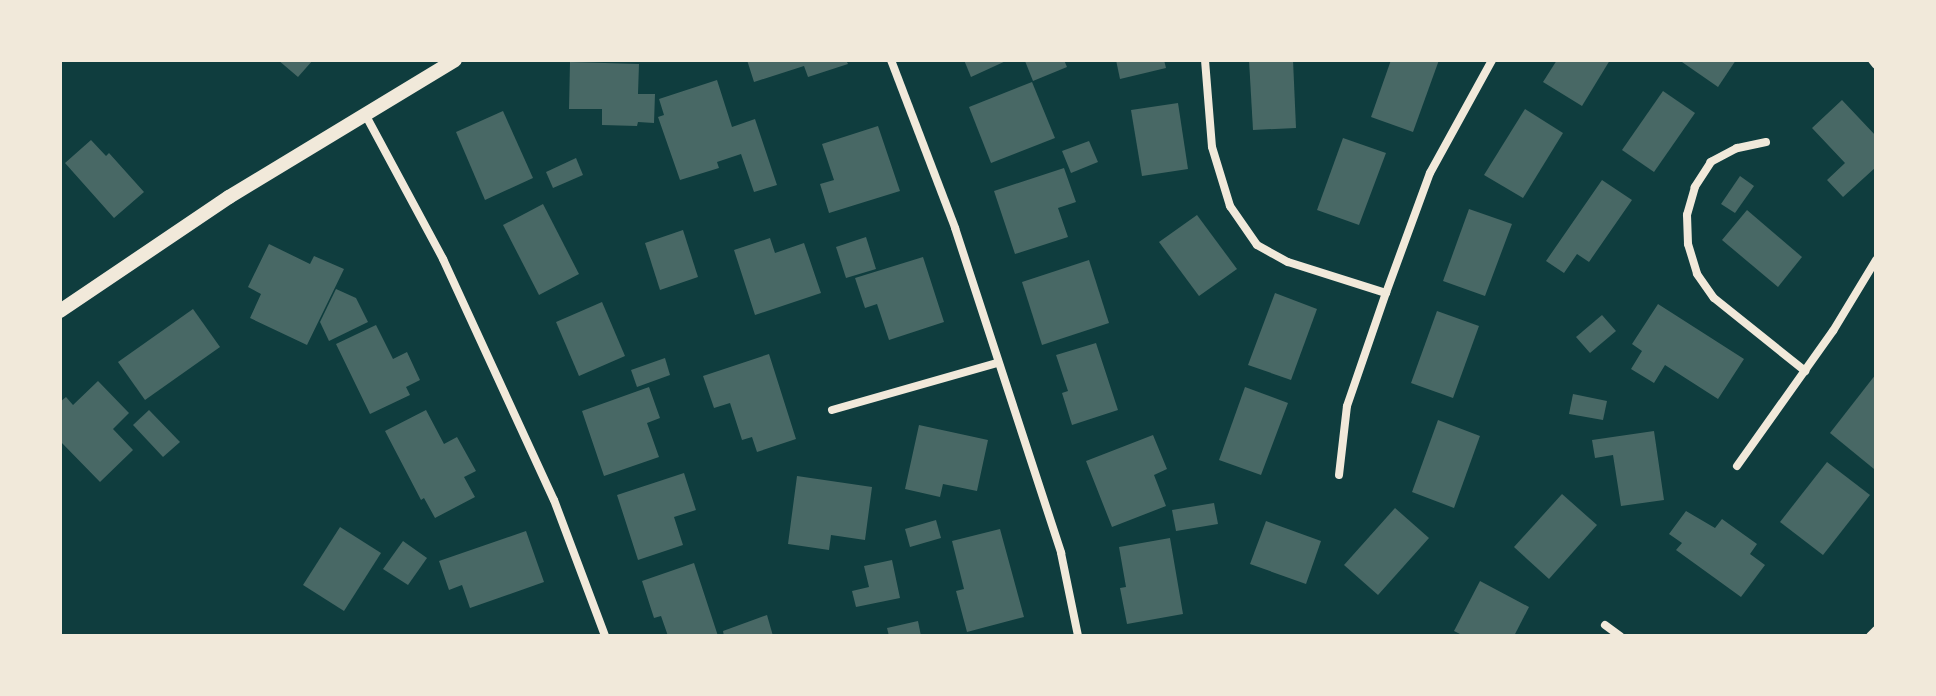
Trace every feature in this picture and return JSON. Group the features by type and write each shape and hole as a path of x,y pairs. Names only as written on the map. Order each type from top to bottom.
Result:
{"street":[{"path":"60,311 229,197 455,60"},
{"path":"891,60 955,228 1061,553 1078,636"},
{"path":"1205,60 1212,147 1230,206 1257,245 1288,262 1386,293"},
{"path":"1339,475 1347,406 1430,173 1492,60"},
{"path":"365,114 443,259 554,500 602,635"},
{"path":"1766,142 1737,148 1711,162 1695,187 1687,215 1688,244 1697,274 1714,298 1805,371"},
{"path":"1737,466 1805,371 1876,260"},
{"path":"832,410 997,363"},
{"path":"1605,625 1620,636"},
{"path":"1870,636 1876,630"}],"building":[{"path":"278,60 313,60 298,77"},
{"path":"747,60 846,60 848,64 808,77 804,66 754,82"},
{"path":"964,60 1008,60 971,77"},
{"path":"1064,60 1067,67 1033,81 1025,61"},
{"path":"1116,60 1164,60 1166,68 1120,79"},
{"path":"1249,60 1293,60 1296,128 1253,130"},
{"path":"1391,60 1439,60 1413,132 1371,117"},
{"path":"1557,60 1610,60 1582,106 1543,82"},
{"path":"1736,60 1718,87 1682,62"},
{"path":"570,62 639,64 638,94 655,94 654,123 602,125 602,109 569,109"},
{"path":"717,80 732,127 755,119 777,185 754,192 741,154 717,162 719,168 680,180 658,117 664,115 659,99"},
{"path":"1032,82 1055,138 991,163 969,107"},
{"path":"1663,91 1695,113 1654,172 1622,150"},
{"path":"1842,100 1876,136 1876,167 1843,197 1827,180 1845,163 1812,128"},
{"path":"1178,103 1188,169 1142,176 1131,110"},
{"path":"1525,109 1563,133 1523,198 1484,175"},
{"path":"503,111 533,178 485,200 456,132"},
{"path":"878,126 900,191 829,213 820,184 834,180 822,144"},
{"path":"1343,138 1386,153 1359,225 1317,210"},
{"path":"91,140 106,156 109,153 144,192 114,218 65,163"},
{"path":"1089,141 1098,162 1071,173 1062,151"},
{"path":"576,158 583,175 553,188 546,172"},
{"path":"1064,168 1076,202 1058,208 1068,237 1015,254 994,191"},
{"path":"1740,176 1754,186 1735,213 1721,204"},
{"path":"1602,180 1632,200 1589,262 1577,254 1564,273 1546,261"},
{"path":"543,204 579,274 539,295 503,225"},
{"path":"1469,209 1512,224 1485,296 1443,281"},
{"path":"1747,210 1802,257 1778,287 1722,240"},
{"path":"1197,215 1237,269 1199,296 1159,242"},
{"path":"683,230 698,277 660,290 645,243"},
{"path":"866,237 876,269 846,278 836,247"},
{"path":"770,238 775,253 804,243 821,293 755,315 734,250"},
{"path":"269,244 310,264 314,256 344,269 307,345 250,318 261,294 248,287"},
{"path":"923,257 944,322 889,340 877,304 865,308 855,278"},
{"path":"1089,260 1109,323 1042,345 1022,282"},
{"path":"336,289 356,298 368,322 329,341 320,322"},
{"path":"1275,293 1317,309 1291,380 1248,365"},
{"path":"602,302 625,356 579,376 556,322"},
{"path":"1658,304 1744,359 1718,399 1665,365 1654,383 1631,369 1642,351 1632,344"},
{"path":"193,309 220,347 145,400 118,362"},
{"path":"1437,311 1479,326 1453,398 1411,383"},
{"path":"1602,315 1616,331 1590,353 1576,337"},
{"path":"376,325 393,359 407,352 420,380 406,387 410,395 370,414 336,344"},
{"path":"1096,343 1118,410 1072,425 1062,393 1068,391 1056,355"},
{"path":"769,354 796,439 757,452 752,437 742,440 730,403 714,408 703,376"},
{"path":"665,358 670,375 637,387 631,370"},
{"path":"1876,374 1876,466 1874,469 1830,433"},
{"path":"98,381 129,413 113,429 133,450 100,482 60,441 60,402 66,397 73,405"},
{"path":"649,387 660,418 647,423 659,457 604,476 582,411"},
{"path":"1245,387 1288,403 1261,475 1219,460"},
{"path":"1573,394 1607,401 1603,420 1569,414"},
{"path":"149,410 180,442 163,457 133,425"},
{"path":"426,410 444,444 457,437 476,471 464,477 475,497 435,518 424,498 421,500 385,431"},
{"path":"1438,420 1480,436 1454,508 1412,492"},
{"path":"919,425 988,440 977,491 943,484 940,497 905,489"},
{"path":"1654,431 1664,500 1621,506 1613,455 1595,458 1592,440"},
{"path":"1153,435 1167,469 1154,475 1166,506 1112,527 1086,461"},
{"path":"1827,462 1870,495 1823,555 1780,522"},
{"path":"684,473 696,510 674,517 683,545 638,560 617,495"},
{"path":"797,476 872,487 865,540 831,535 829,550 788,544"},
{"path":"1562,494 1597,525 1549,579 1514,547"},
{"path":"1214,503 1218,524 1176,531 1172,510"},
{"path":"1395,508 1429,538 1378,595 1344,565"},
{"path":"1686,511 1715,528 1722,519 1757,544 1750,554 1765,565 1741,597 1676,550 1682,543 1669,534"},
{"path":"936,520 941,538 910,547 905,529"},
{"path":"1266,521 1321,541 1306,584 1250,564"},
{"path":"340,527 381,553 344,611 303,585"},
{"path":"1000,529 1024,617 967,632 956,591 964,589 952,541"},
{"path":"526,531 544,582 470,608 462,585 449,590 439,561"},
{"path":"1170,538 1183,614 1127,624 1120,588 1126,587 1119,547"},
{"path":"403,541 427,558 408,585 383,569"},
{"path":"892,560 900,598 856,607 852,591 869,587 864,566"},
{"path":"694,563 718,636 668,636 661,616 654,618 642,581"},
{"path":"1480,581 1529,607 1514,636 1464,636 1454,631"},
{"path":"767,615 773,636 724,636 723,631"},
{"path":"918,621 921,636 889,636 887,628"}]}
